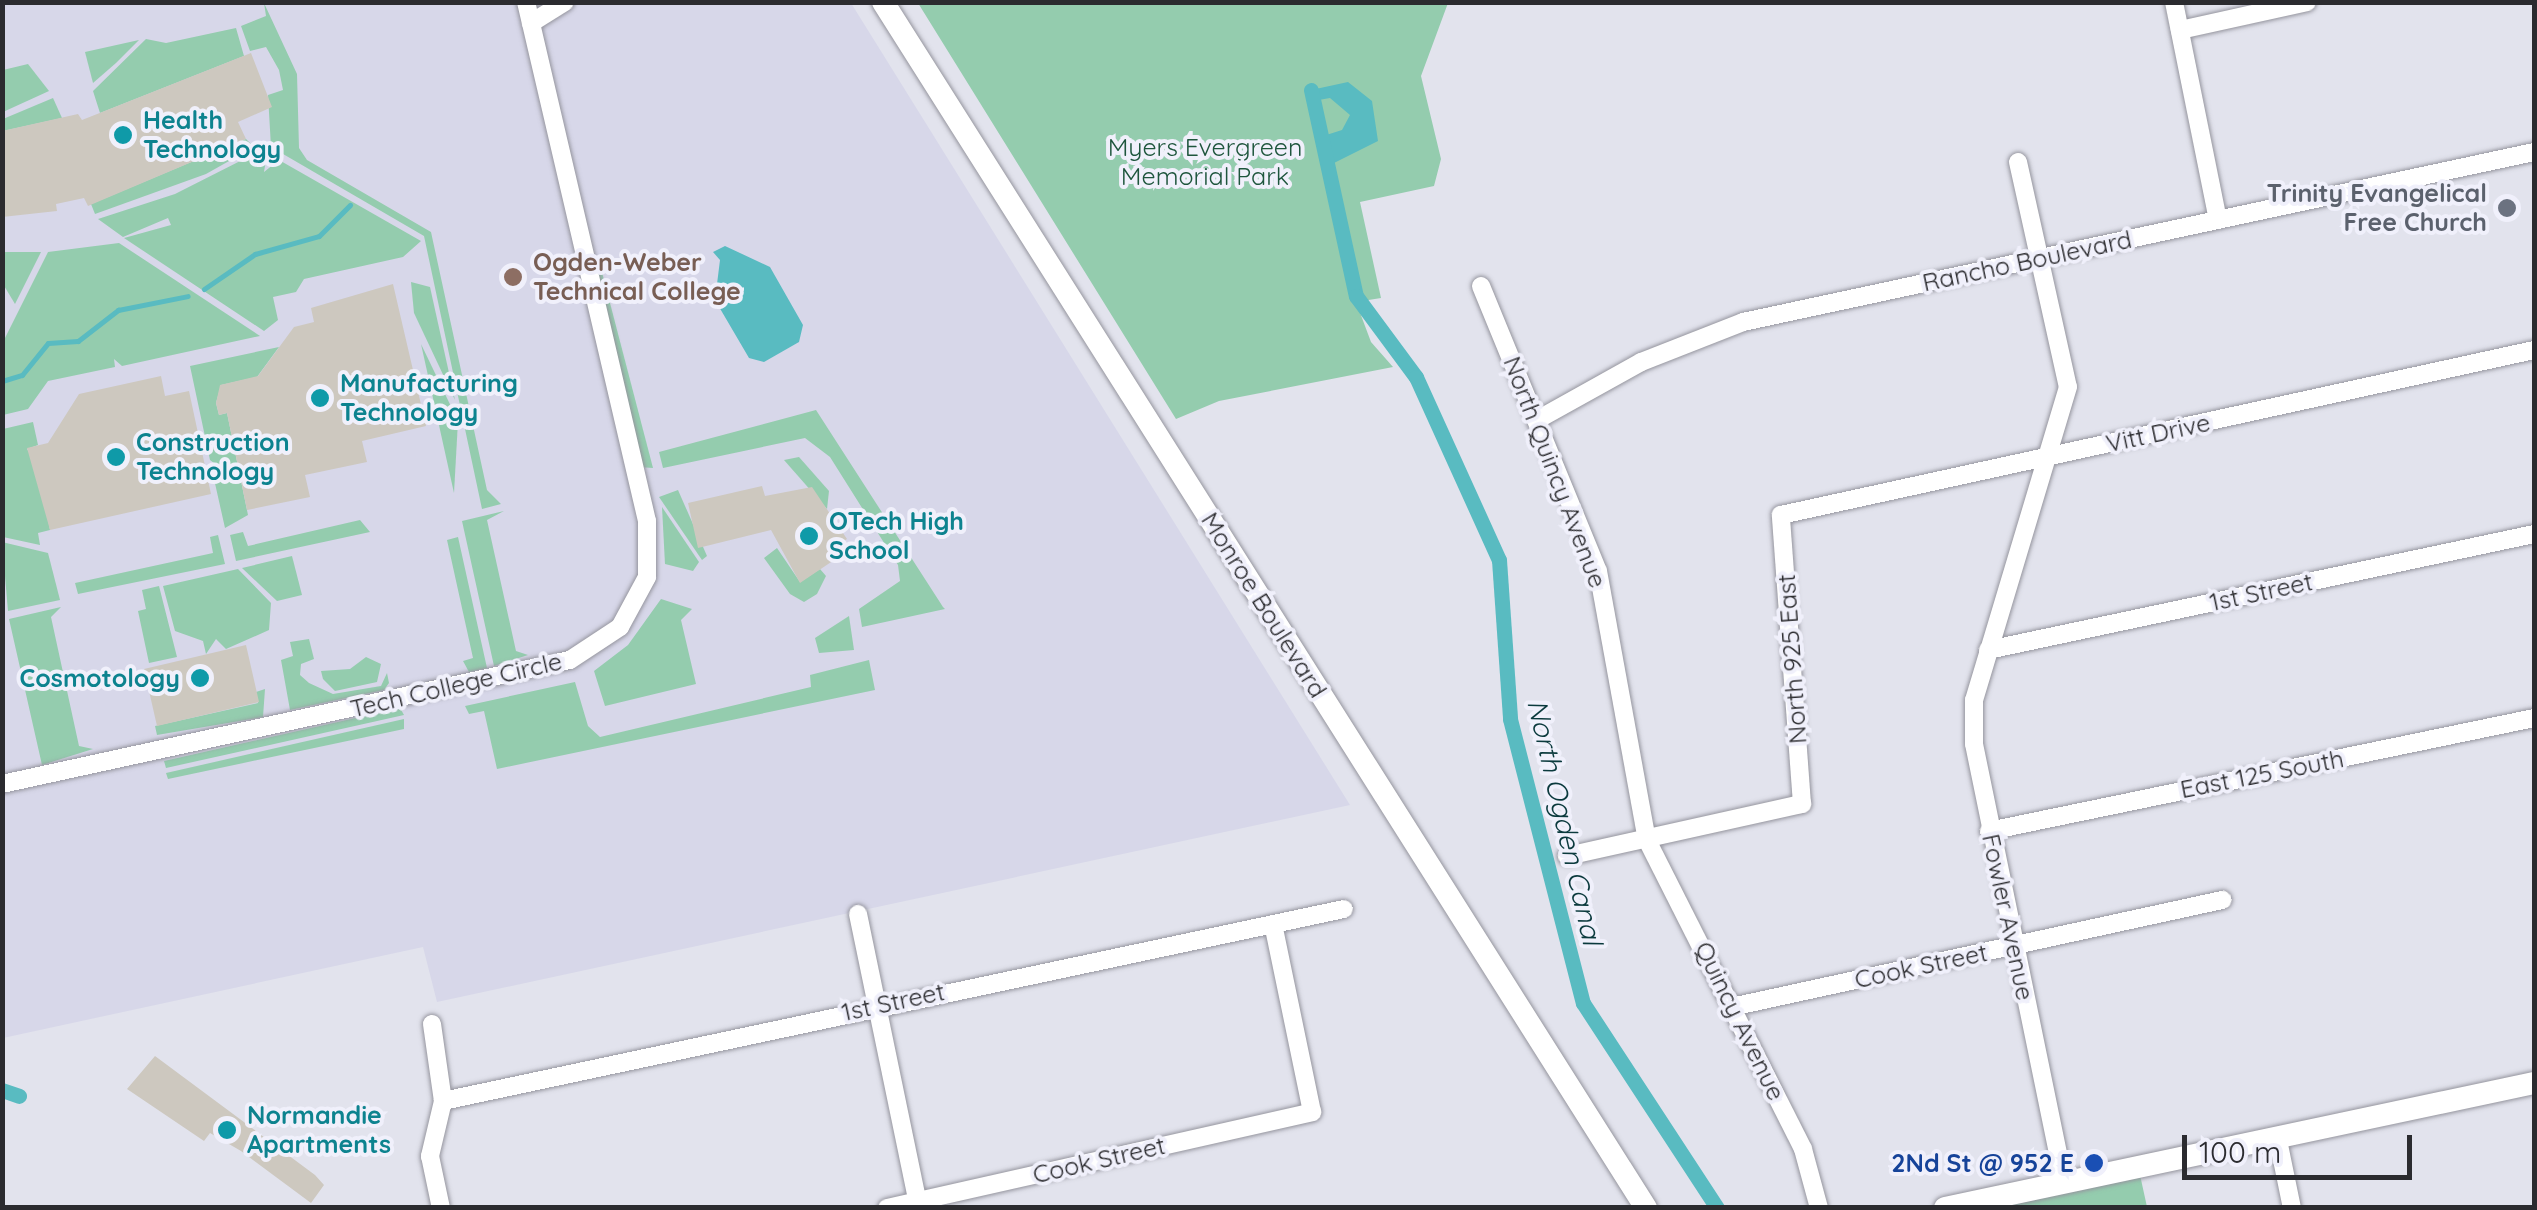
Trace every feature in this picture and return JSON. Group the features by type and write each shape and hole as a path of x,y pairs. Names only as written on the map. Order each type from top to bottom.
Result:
{"main road":[{"name":"Monroe Boulevard","path":"883,2 1646,1208"},
{"path":"1945,1208 2534,1083"}],"street":[{"name":"Tech College Circle","path":"2,784 570,660 620,627 648,577 647,521 526,2"},
{"path":"531,23 565,2"},
{"path":"2174,2 2218,220"},
{"path":"2180,30 2307,2"},
{"name":"Rancho Boulevard","path":"1538,420 1641,362 1743,322 2534,152"},
{"name":"Fowler Avenue","path":"2018,162 2068,387 1974,700 1974,744 2064,1184"},
{"name":"North Quincy Avenue","path":"1481,286 1598,571 1647,840"},
{"name":"Vitt Drive","path":"1781,515 2534,352"},
{"name":"North 925 East","path":"1647,840 1802,804 1781,515"},
{"name":"1st Street","path":"1988,650 2534,534"},
{"name":"East 125 South","path":"1989,831 2534,718"},
{"path":"1567,856 1647,840"},
{"name":"Quincy Avenue","path":"1647,840 1736,1006 1803,1149 1819,1208"},
{"name":"Cook Street","path":"1736,1006 2223,900"},
{"name":"1st Street","path":"443,1100 1344,909"},
{"path":"858,914 917,1200"},
{"name":"Cook Street","path":"886,1208 1312,1112 1273,924"},
{"path":"432,1024 443,1100 430,1156 440,1208"},
{"path":"2278,1140 2292,1208"}],"shaded area":[{"name":"Ogden-Weber Technical College","path":"2,3 851,3 1350,805 437,1002 423,947 3,1038"}],"green space":[{"path":"264,3 297,74 299,148 307,160 431,232 487,490 501,504 482,509 424,236 271,147 268,95 283,90 279,70 266,47 250,51 241,26 266,16"},
{"name":"Myers Evergreen Memorial Park","path":"918,3 1448,3 1421,76 1441,159 1434,186 1360,202 1381,298 1356,302 1371,342 1393,367 1219,401 1176,419"},
{"path":"236,28 244,56 100,113 93,91 146,39 166,43"},
{"path":"139,40 116,63 93,83 85,52"},
{"path":"28,64 49,91 3,112 3,70"},
{"path":"53,98 62,118 3,131 3,119"},
{"path":"246,139 254,147 206,174 95,214 91,204"},
{"path":"260,151 267,154 264,172 279,160 421,241 403,257 304,279 296,292 273,297 278,320 264,331 124,238 171,225 168,218 123,237 98,219 175,194"},
{"path":"119,243 260,336 122,366 114,359 115,367 48,381 28,409 3,415 3,342 48,252"},
{"path":"2,252 41,252 15,304 3,284"},
{"path":"598,257 653,468 639,467 592,261"},
{"path":"411,282 430,287 455,400 414,313"},
{"path":"421,344 458,421 454,493"},
{"path":"279,347 257,377 221,385 216,403 219,415 227,413 248,515 225,528 212,470 219,467 210,460 190,366"},
{"path":"816,410 945,609 862,627 859,609 900,581 898,565 830,457 805,438 663,468 659,452"},
{"path":"33,422 38,445 27,449 38,466 50,530 38,533 40,545 3,537 3,429"},
{"path":"799,457 829,491 827,509 784,460"},
{"path":"678,490 707,556 702,560 659,497"},
{"path":"662,507 699,562 693,571 665,564"},
{"path":"504,511 487,520 516,651 528,655 494,666 462,521"},
{"path":"360,520 370,532 236,561 230,535 243,532 248,546"},
{"path":"218,535 225,564 78,594 75,583 213,553 210,537"},
{"path":"458,537 487,668 469,672 463,661 473,658 447,540"},
{"path":"2,542 48,553 60,600 8,611"},
{"path":"777,548 800,582 820,569 826,576 817,594 804,602 790,594 764,558"},
{"path":"292,556 302,595 277,601 242,568"},
{"path":"238,569 271,603 269,630 226,649 216,639 206,654 203,641 175,631 163,586"},
{"path":"159,586 177,657 149,663 138,611 146,609 142,590"},
{"path":"661,599 692,609 681,620 696,684 605,706 594,671 628,645"},
{"path":"61,607 51,617 79,746 93,749 42,765 9,619"},
{"path":"849,616 854,650 819,653 815,638"},
{"path":"309,639 314,659 301,664 300,675 309,683 333,694 381,686 387,673 389,683 384,690 290,710 281,660 293,656 290,642"},
{"path":"366,657 381,664 377,682 335,691 323,679 321,671 350,669"},
{"path":"869,660 875,690 497,769 484,711 469,714 465,706 575,682 588,726 600,737 811,687 810,675"},
{"path":"265,689 263,717 157,735 155,726 258,703 256,692"},
{"path":"400,708 404,715 166,768 164,761"},
{"path":"404,719 404,729 168,779 166,773"},
{"path":"2140,1175 2147,1207 1982,1208"}],"water":[{"path":"1348,82 1372,101 1378,141 1326,167 1320,137 1342,130 1350,115 1330,98 1313,101 1311,90"},
{"path":"725,246 770,267 803,325 799,342 764,362 749,358 715,300 720,260 713,252"}],"building":[{"name":"Health Technology","path":"251,53 272,107 238,122 246,139 88,206 84,198 56,204 57,211 2,217 2,131 78,114 82,120"},
{"name":"Manufacturing Technology","path":"393,284 426,426 362,441 367,462 305,475 310,497 247,510 227,413 219,415 216,403 220,385 258,376 294,327 314,322 311,308"},
{"name":"Construction Technology","path":"161,376 165,396 189,391 211,494 50,530 27,448 48,443 79,394"},
{"name":"OTech High School","path":"762,486 765,496 812,487 847,539 834,548 840,556 800,583 771,530 698,548 688,503"},
{"name":"Cosmotology","path":"246,645 259,702 157,726 144,669"},
{"name":"Normandie Apartments","path":"155,1056 315,1175 324,1185 311,1203 241,1151 210,1133 204,1141 127,1089"}],"waterway":[{"name":"North Ogden Canal","path":"1311,90 1356,296 1416,377 1499,560 1510,719 1583,1003 1717,1208"},
{"path":"204,289 255,254 319,236 350,205"},
{"path":"2,381 22,375 48,343 78,341 118,310 188,296"},
{"path":"2,1090 19,1096"}],"place":[{"name":"Health Technology","path":"123,135"},
{"name":"Trinity Evangelical Free Church","path":"2507,208"},
{"name":"Ogden-Weber Technical College","path":"513,277"},
{"name":"Manufacturing Technology","path":"320,398"},
{"name":"Construction Technology","path":"116,457"},
{"name":"OTech High School","path":"809,536"},
{"name":"Cosmotology","path":"200,678"},
{"name":"Normandie Apartments","path":"227,1130"},
{"name":"2Nd St @ 952 E","path":"2094,1163"}]}
